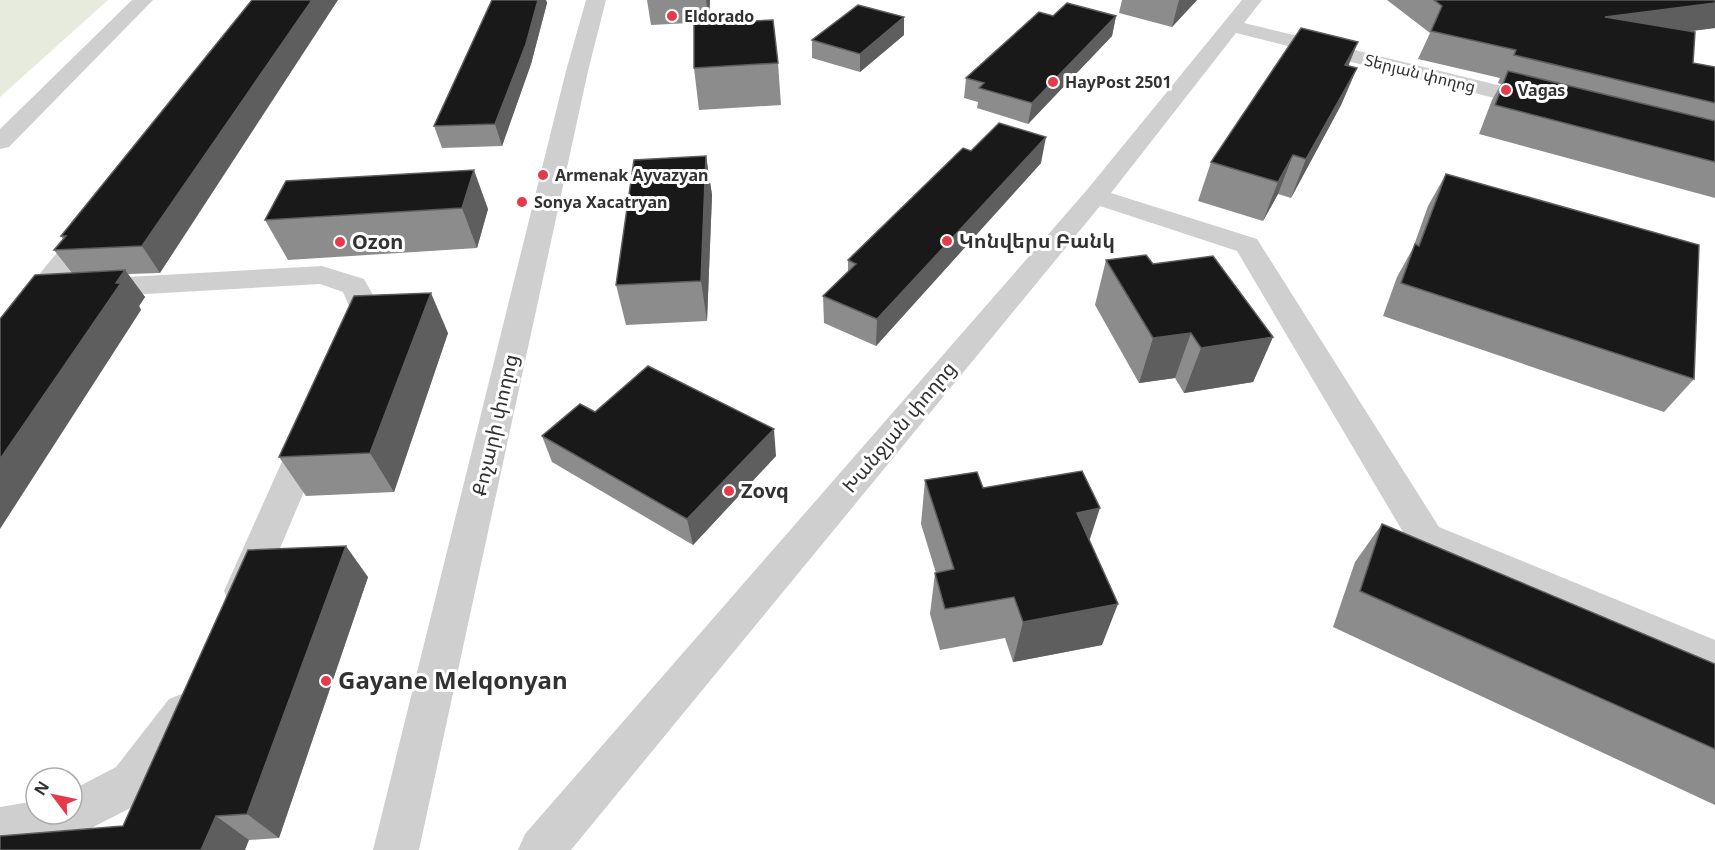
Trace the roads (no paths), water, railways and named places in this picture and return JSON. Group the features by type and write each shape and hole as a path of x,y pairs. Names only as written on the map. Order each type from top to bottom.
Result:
{"street":[{"path":"0,142 143,0"},
{"name":"Քոչարի փողոց","path":"396,850 577,70 596,0"},
{"name":"Խանջյան փողոց","path":"541,850 1095,196 1252,0"},
{"name":"Տերյան փողոց","path":"1231,26 1556,107"},
{"path":"1095,196 1247,245 1426,538 1715,659"},
{"path":"0,343 106,209"},
{"path":"41,291 322,275 354,286 364,306 338,370"},
{"path":"232,614 266,541 320,413"},
{"path":"0,830 64,819 132,783 188,708 197,687"}],"place":[{"name":"Eldorado","path":"672,16"},
{"name":"HayPost 2501","path":"1053,82"},
{"name":"Vagas","path":"1506,90"},
{"name":"Armenak Ayvazyan","path":"543,175"},
{"name":"Sonya Xacatryan","path":"522,202"},
{"name":"Կոնվերս Բանկ","path":"947,241"},
{"name":"Ozon","path":"340,242"},
{"name":"Zovq","path":"729,491"},
{"name":"Gayane Melqonyan","path":"326,681"}]}
